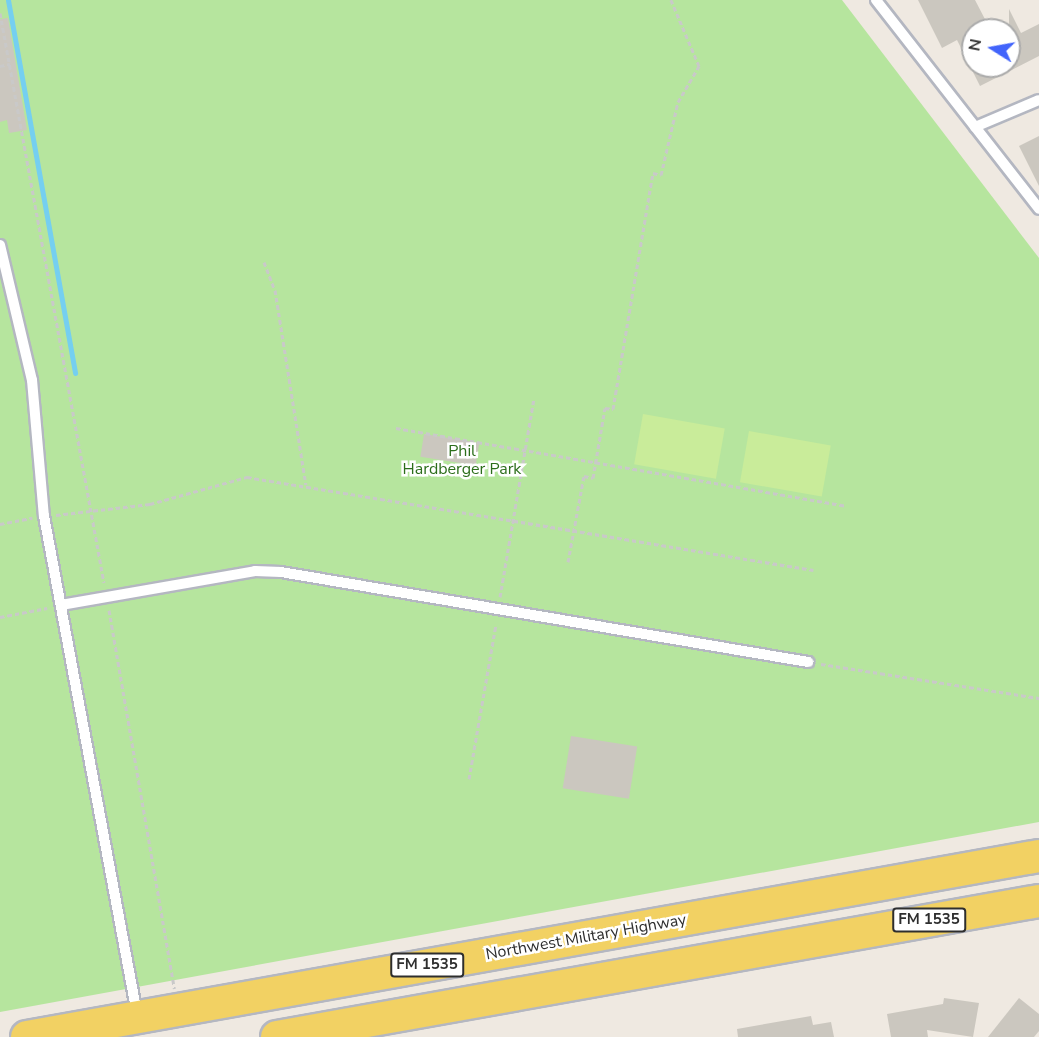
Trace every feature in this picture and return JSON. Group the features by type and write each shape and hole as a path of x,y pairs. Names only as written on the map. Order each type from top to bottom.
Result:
{"main road":[{"name":"Northwest Military Highway","path":"27,1037 1039,856"},
{"name":"FM 1535","path":"277,1037 1039,901"}],"lane":[{"path":"876,0 1039,209"},
{"path":"975,127 1039,100"},
{"path":"0,245 32,380 44,516 137,1017"},
{"path":"61,605 255,571 498,609 808,662"}],"path":[{"path":"568,562 584,476 593,478 605,408 613,410 652,173 661,175 678,102 699,66 671,0"},
{"path":"0,13 107,598 174,992"},
{"path":"0,66 10,64"},
{"path":"264,262 275,290 306,484"},
{"path":"469,779 534,399"},
{"path":"396,428 844,505"},
{"path":"0,524 90,509 150,504 247,477 306,484 813,570"},
{"path":"0,616 61,605"},
{"path":"808,662 1039,698"}],"green space":[{"name":"Phil Hardberger Park","path":"0,0 842,0 1039,258 1039,822 0,1012"},
{"path":"643,414 725,428 716,479 634,464"},
{"path":"749,431 831,445 822,497 740,482"}],"building":[{"path":"918,0 975,0 984,18 961,18 961,48 957,40 942,48"},
{"path":"8,18 27,130 9,133 7,120 0,122 0,19"},
{"path":"1039,24 1039,56 1021,65 1021,33"},
{"path":"976,78 996,78 980,86"},
{"path":"1039,136 1039,186 1019,146"},
{"path":"424,434 479,443 476,465 420,457"},
{"path":"571,736 637,746 629,799 563,788"},
{"path":"944,998 979,1003 973,1037 927,1030 928,1037 891,1037 887,1014 943,1004"},
{"path":"1019,998 1039,1014 1039,1031 1034,1037 988,1037"},
{"path":"811,1016 813,1025 831,1022 834,1037 738,1037 737,1029"}],"waterway":[{"path":"8,0 75,373"}]}
